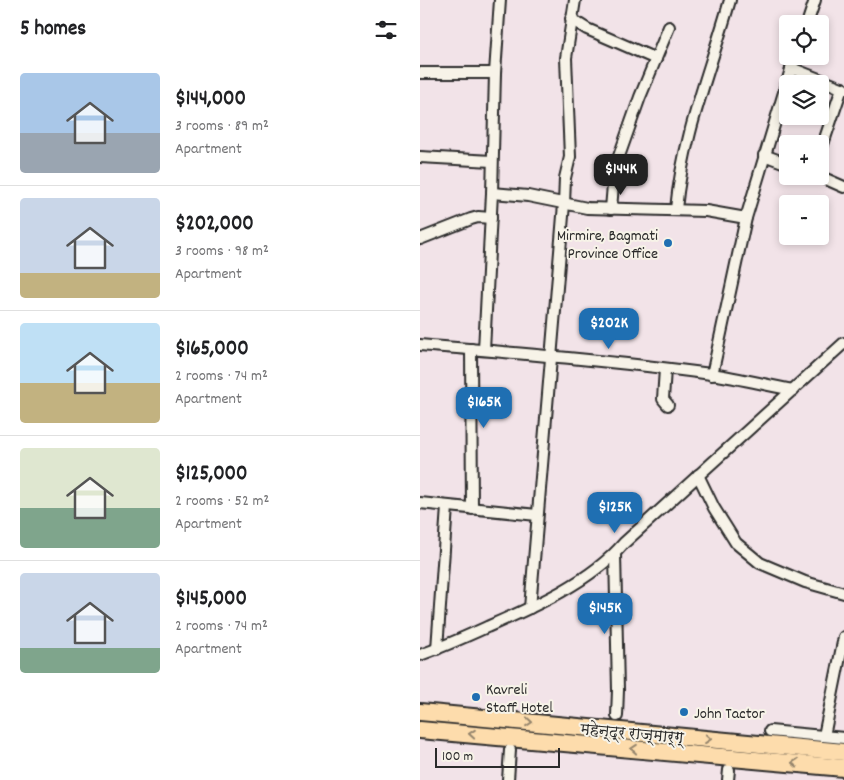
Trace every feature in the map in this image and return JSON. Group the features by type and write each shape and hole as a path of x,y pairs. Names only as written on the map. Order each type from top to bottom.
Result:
{"highway":[{"name":"महेन्द्र राज्मार्ग्","path":"420,712 844,752"},
{"name":"महेन्द्र राज्मार्ग्","path":"420,730 844,768"}],"street":[{"path":"484,350 492,193 495,73 500,0"},
{"path":"530,608 565,178 570,158 566,58 575,0"},
{"path":"676,209 679,179 685,150 730,0"},
{"path":"810,15 815,0"},
{"path":"571,19 587,29 656,59"},
{"path":"611,209 618,159 634,111 669,27"},
{"path":"712,374 746,218 792,65"},
{"path":"791,68 843,89 826,135"},
{"path":"420,73 495,73"},
{"path":"764,155 779,161"},
{"path":"420,157 492,160"},
{"path":"829,180 844,187"},
{"path":"492,193 528,196 587,208 706,210 746,218"},
{"path":"420,239 471,219 491,218"},
{"path":"420,655 530,608 581,579 615,554 624,543 844,343"},
{"path":"420,345 550,356 712,374 793,390"},
{"path":"471,349 472,509"},
{"path":"665,369 663,399 668,405"},
{"path":"698,475 714,508 736,544 760,563 805,582 844,593"},
{"path":"420,503 537,515"},
{"path":"437,649 447,507"},
{"path":"615,554 618,716"},
{"path":"824,736 844,637"},
{"path":"770,731 844,738"},
{"path":"508,780 510,750"}],"place":[{"name":"Mirmire, Bagmati Province Office","path":"668,243"},
{"name":"Kavreli Staff Hotel","path":"476,697"},
{"name":"John Tactor","path":"684,712"}]}
